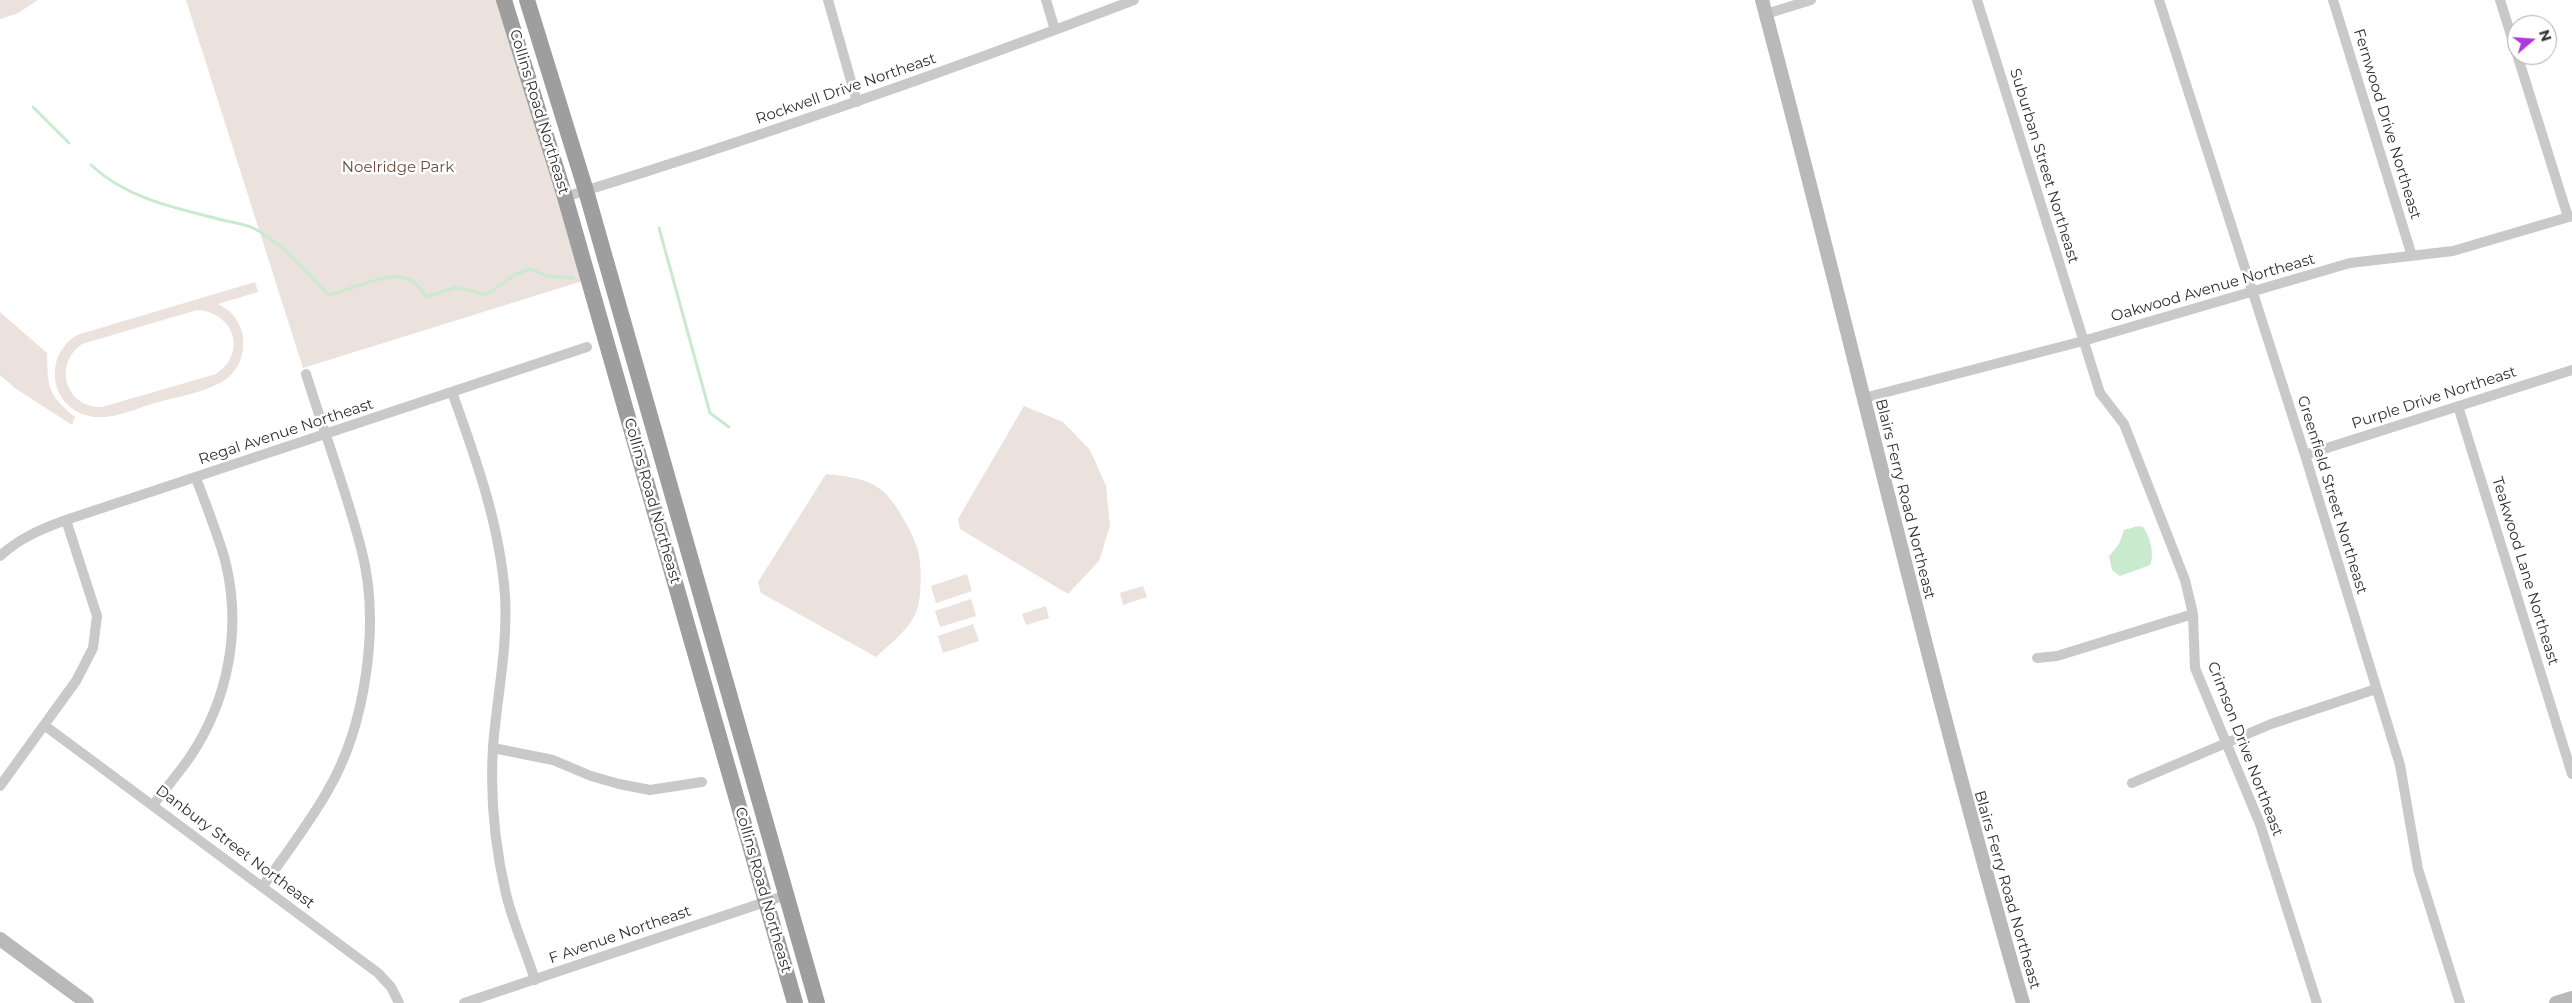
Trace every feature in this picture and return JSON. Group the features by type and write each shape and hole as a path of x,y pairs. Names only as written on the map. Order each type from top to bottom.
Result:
{"highway":[{"name":"Collins Road Northeast","path":"504,0 565,197 795,1003"},
{"name":"Collins Road Northeast","path":"527,0 586,191 817,1003"}],"main road":[{"name":"Blairs Ferry Road Northeast","path":"1762,0 1960,781 2023,1003"},
{"path":"0,939 87,1003"},
{"path":"2556,1003 2572,998"}],"street":[{"path":"828,0 857,102"},
{"path":"1046,0 1055,30"},
{"name":"Rockwell Drive Northeast","path":"565,197 857,102 1134,0"},
{"path":"1766,14 1811,0"},
{"name":"Suburban Street Northeast","path":"1977,0 2083,341"},
{"name":"Greenfield Street Northeast","path":"2159,0 2251,292 2305,455 2400,765 2418,869 2460,1003"},
{"name":"Fernwood Drive Northeast","path":"2333,0 2412,256"},
{"path":"2500,0 2570,216"},
{"name":"Oakwood Avenue Northeast","path":"1864,398 2083,341 2350,263 2453,251 2570,216"},
{"name":"Crimson Drive Northeast","path":"2083,341 2100,393 2124,424 2185,580 2193,614 2195,668 2260,824 2317,1003"},
{"name":"Regal Avenue Northeast","path":"0,556 15,543 36,531 66,520 587,347"},
{"name":"Purple Drive Northeast","path":"2305,455 2572,370"},
{"path":"263,886 328,790 356,719 365,679 370,612 362,550 306,374"},
{"path":"452,392 491,508 501,561 505,597 505,647 493,748 498,857 507,895 535,980"},
{"name":"Teakwood Lane Northeast","path":"2458,406 2572,774"},
{"path":"153,805 191,756 208,725 221,692 231,656 233,626 232,595 225,560 196,478"},
{"path":"0,786 87,664 96,631 96,616 92,597 66,520"},
{"path":"2037,658 2058,656 2193,614"},
{"path":"2132,783 2271,724 2376,689"},
{"name":"Danbury Street Northeast","path":"44,725 378,973 391,987 399,1003"},
{"path":"493,748 553,760 590,776 650,790 702,782"},
{"name":"F Avenue Northeast","path":"464,1003 786,895"}],"green space":[{"path":"0,0 38,0 18,13 0,19"},
{"name":"Noelridge Park","path":"186,0 504,0 589,279 303,368"},
{"path":"255,282 258,292 218,304 233,315 239,323 242,333 243,352 235,370 228,377 205,390 114,416 97,417 82,414 65,402 58,390 55,369 58,357 64,347 77,335","holes":["197,310 210,312 228,326 234,345 232,355 226,365 216,374 102,407 89,405 79,400 72,393 67,383 68,362 73,352 82,344"]},
{"path":"0,312 47,353 51,389 59,402 75,417 72,425 15,388 0,375"},
{"path":"1024,406 1063,422 1090,450 1106,486 1110,526 1099,561 1068,594 960,529 958,519"},
{"path":"826,474 864,481 884,492 904,520 918,551 921,583 915,615 902,632 876,657 761,593 758,582"},
{"path":"967,574 972,591 936,603 931,586"},
{"path":"1143,586 1147,597 1123,605 1120,593"},
{"path":"971,599 976,616 940,627 935,611"},
{"path":"1046,606 1049,618 1026,625 1022,614"},
{"path":"973,624 979,641 943,653 938,636"}],"shaded area":[{"path":"2138,526 2143,527 2150,540 2152,556 2150,565 2120,576 2112,570 2109,556 2119,544 2124,530"}],"waterway":[{"path":"33,107 69,143"},
{"path":"91,165 104,176 133,193 181,210 246,225 266,235 294,259 329,295 372,281 395,277 406,278 414,282 427,297 456,287 486,295 516,274 531,269 547,276 573,278"},
{"path":"659,228 710,413 729,427"}]}
